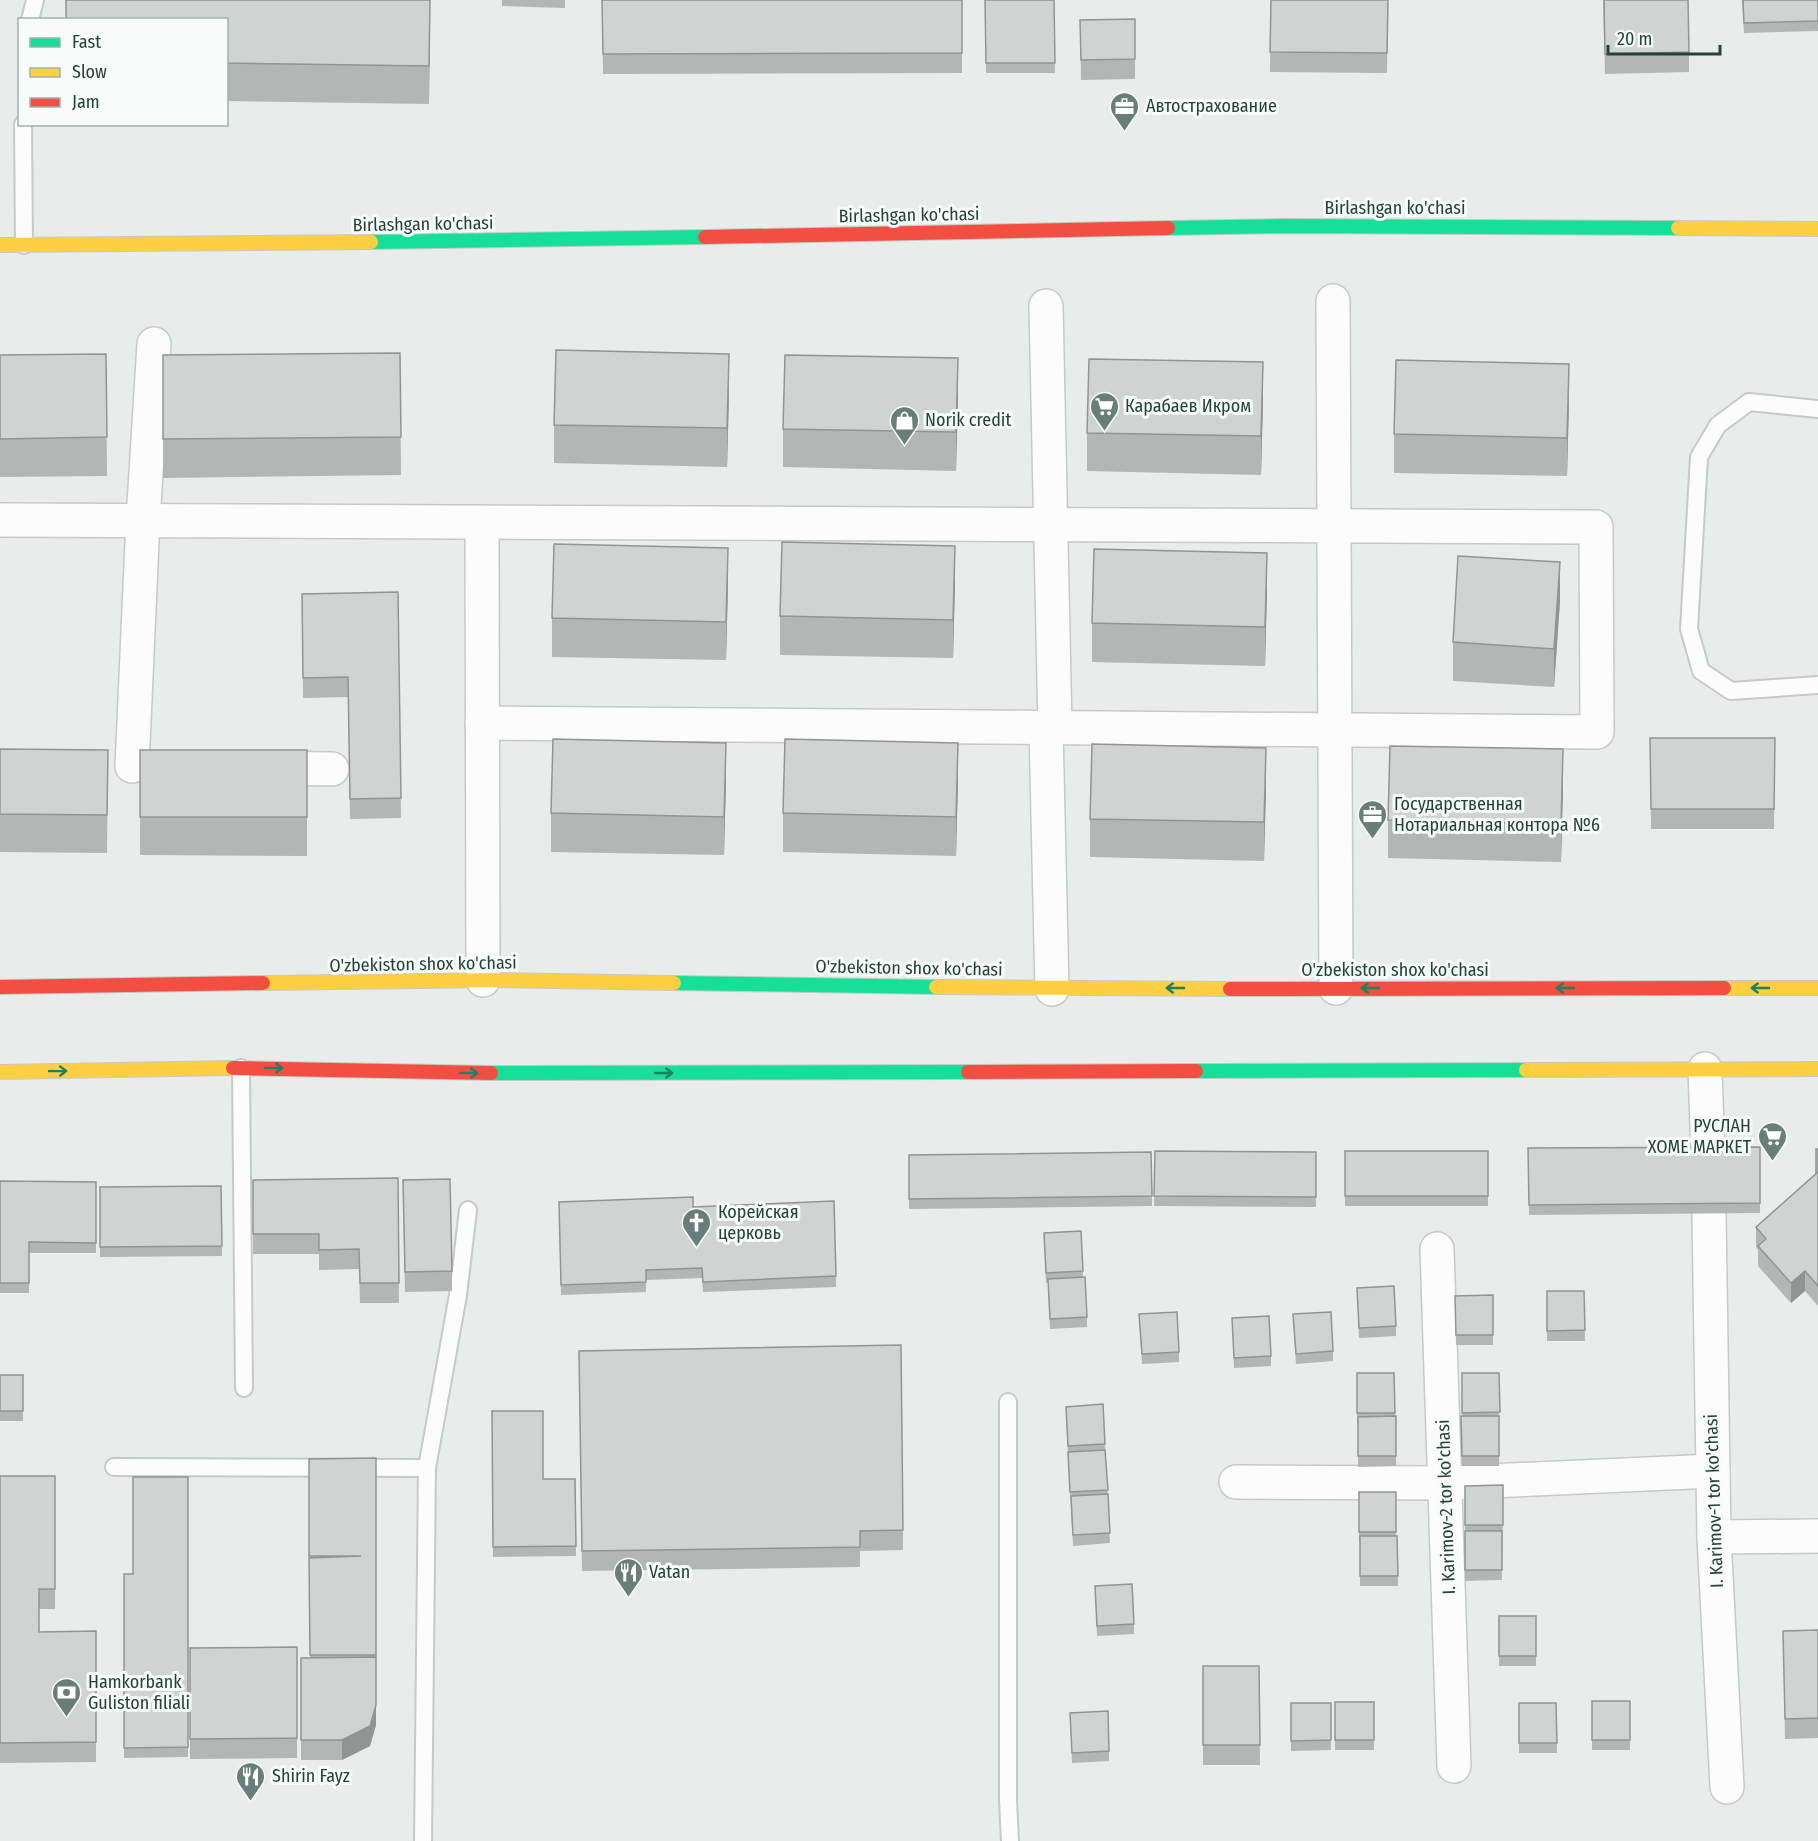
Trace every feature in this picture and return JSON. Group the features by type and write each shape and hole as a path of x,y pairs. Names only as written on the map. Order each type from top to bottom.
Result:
{"main road":[{"name":"Birlashgan ko'chasi","path":"0,245 438,242 1283,226 1818,229"},
{"name":"O'zbekiston shox ko'chasi","path":"0,987 483,980 1052,989 1818,988"},
{"path":"0,1072 241,1068 497,1073 1818,1069"}],"street":[{"path":"1333,301 1336,987"},
{"path":"1046,306 1051,525 1052,989"},
{"path":"99,765 144,766 143,520 154,344"},
{"path":"0,520 1596,527 1597,732 482,723"},
{"path":"482,523 483,980"},
{"path":"238,768 332,769"},
{"path":"1705,1069 1708,1156"},
{"name":"I. Karimov-1 tor ko'chasi","path":"1709,1215 1714,1537 1727,1787"},
{"name":"I. Karimov-2 tor ko'chasi","path":"1437,1249 1454,1766"},
{"path":"1236,1482 1445,1483 1713,1471"},
{"path":"1714,1537 1818,1536"}],"lane":[{"path":"30,18 35,0"},
{"path":"23,126 24,245"},
{"path":"1818,409 1749,402 1718,425 1699,457 1689,629 1701,671 1731,691 1818,685"},
{"path":"241,1068 244,1388"},
{"path":"423,1841 428,1468 458,1295 468,1210"},
{"path":"1008,1402 1008,1800 1010,1841"},
{"path":"114,1467 428,1468"}],"building":[{"path":"66,0 430,0 429,66 228,63 228,18 66,18"},
{"path":"602,0 962,0 962,53 603,54"},
{"path":"985,0 1054,0 1055,63 986,63"},
{"path":"1271,0 1388,0 1387,53 1270,52"},
{"path":"1604,0 1688,0 1689,52 1605,54"},
{"path":"1743,0 1818,0 1818,21 1744,23"},
{"path":"1135,19 1135,59 1081,60 1080,20"},
{"path":"556,350 729,354 727,428 554,425"},
{"path":"400,353 401,437 163,439 163,355"},
{"path":"106,354 107,437 0,439 0,355"},
{"path":"785,355 958,358 956,432 783,429"},
{"path":"1089,359 1263,362 1261,436 1087,433"},
{"path":"1396,360 1569,364 1567,438 1394,434"},
{"path":"782,542 955,546 953,620 780,616"},
{"path":"554,544 728,548 726,622 552,618"},
{"path":"1094,549 1267,553 1265,627 1092,623"},
{"path":"1458,556 1560,562 1554,649 1453,642"},
{"path":"398,592 401,798 350,799 348,677 303,678 302,594"},
{"path":"1650,738 1775,738 1774,809 1651,809"},
{"path":"553,739 726,743 724,817 551,813"},
{"path":"785,739 958,743 956,817 783,813"},
{"path":"1092,744 1266,748 1264,822 1090,819"},
{"path":"1390,746 1563,749 1561,824 1388,820"},
{"path":"0,749 108,750 107,815 0,814"},
{"path":"140,750 307,750 307,817 140,817"},
{"path":"1760,1147 1760,1203 1529,1205 1528,1148"},
{"path":"1816,1149 1818,1149 1818,1172 1816,1174"},
{"path":"1155,1151 1316,1152 1316,1197 1154,1196"},
{"path":"1345,1151 1488,1151 1488,1196 1345,1196"},
{"path":"1151,1152 1152,1196 909,1199 909,1155"},
{"path":"1818,1172 1818,1286 1805,1271 1791,1283 1758,1246 1766,1239 1756,1227"},
{"path":"398,1178 399,1283 360,1283 359,1249 319,1250 319,1234 253,1234 253,1180"},
{"path":"450,1179 452,1271 405,1272 403,1180"},
{"path":"0,1181 96,1182 96,1243 29,1242 29,1283 0,1283"},
{"path":"221,1186 222,1246 100,1247 100,1187"},
{"name":"Корейская церковь","path":"693,1197 693,1207 834,1201 836,1276 703,1282 702,1268 646,1270 646,1282 561,1285 559,1202"},
{"path":"1081,1231 1083,1271 1046,1273 1044,1233"},
{"path":"1085,1277 1087,1317 1050,1319 1048,1279"},
{"path":"1394,1286 1396,1326 1359,1328 1357,1288"},
{"path":"1547,1291 1584,1291 1585,1330 1547,1331"},
{"path":"1493,1295 1493,1335 1456,1335 1455,1296"},
{"path":"1177,1312 1179,1352 1142,1354 1139,1314"},
{"path":"1331,1312 1333,1351 1296,1354 1293,1314"},
{"path":"1269,1316 1271,1356 1234,1358 1232,1318"},
{"path":"901,1345 903,1530 860,1531 860,1547 582,1551 579,1351"},
{"path":"1357,1373 1394,1373 1395,1413 1357,1413"},
{"path":"1462,1373 1499,1373 1500,1412 1462,1413"},
{"path":"0,1375 23,1375 23,1411 0,1411"},
{"path":"1103,1404 1105,1444 1068,1446 1066,1407"},
{"path":"492,1411 543,1411 543,1479 575,1479 576,1546 493,1547"},
{"path":"1396,1416 1396,1456 1358,1456 1358,1417"},
{"path":"1461,1416 1499,1416 1499,1456 1462,1456"},
{"path":"1105,1450 1108,1490 1070,1492 1068,1452"},
{"path":"376,1458 376,1655 310,1655 309,1558 361,1556 309,1556 309,1459"},
{"path":"0,1476 55,1476 55,1589 39,1589 39,1632 96,1631 96,1742 0,1743"},
{"path":"133,1477 188,1477 188,1747 124,1748 124,1574 133,1574"},
{"path":"1503,1485 1503,1525 1465,1525 1465,1486"},
{"path":"1359,1492 1396,1492 1396,1532 1359,1532"},
{"path":"1108,1494 1110,1533 1073,1535 1071,1496"},
{"path":"1465,1531 1502,1531 1502,1570 1465,1570"},
{"path":"1360,1536 1397,1536 1398,1576 1360,1576"},
{"path":"1132,1584 1134,1624 1097,1626 1095,1586"},
{"path":"1499,1616 1536,1616 1536,1656 1499,1656"},
{"path":"1818,1630 1818,1718 1785,1719 1783,1631"},
{"path":"297,1647 297,1738 190,1739 190,1648"},
{"path":"376,1657 376,1705 370,1726 342,1740 301,1740 301,1658"},
{"path":"1203,1666 1259,1666 1260,1745 1203,1745"},
{"path":"1592,1701 1630,1701 1630,1740 1592,1740"},
{"path":"1335,1702 1374,1702 1374,1740 1335,1740"},
{"path":"1291,1703 1331,1703 1331,1740 1291,1741"},
{"path":"1519,1703 1556,1703 1557,1743 1519,1743"},
{"path":"1108,1711 1109,1751 1072,1753 1070,1713"}],"traffic: fast":[{"path":"1168,228 1283,226 1678,228"},
{"path":"371,242 705,237"},
{"path":"674,983 936,987"},
{"path":"1196,1071 1526,1070"},
{"path":"491,1073 968,1072"}],"traffic: slow":[{"path":"1678,228 1818,229"},
{"path":"0,245 371,242"},
{"path":"263,983 498,980 674,983"},
{"path":"936,987 1230,989"},
{"path":"1724,988 1818,988"},
{"path":"0,1072 233,1068"},
{"path":"1526,1070 1818,1069"}],"traffic: jam":[{"path":"705,237 1168,228"},
{"path":"0,987 263,983"},
{"path":"1230,989 1724,988"},
{"path":"233,1068 491,1073"},
{"path":"968,1072 1196,1071"}],"place":[{"name":"Автострахование","path":"1125,132"},
{"name":"Карабаев Икром","path":"1104,432"},
{"name":"Norik credit","path":"904,446"},
{"name":"Государственная Нотариальная контора №6","path":"1373,840"},
{"name":"РУСЛАН ХОМЕ МАРКЕТ","path":"1772,1162"},
{"name":"Корейская церковь","path":"697,1248"},
{"name":"Vatan","path":"628,1598"},
{"name":"Hamkorbank Guliston filiali","path":"67,1718"},
{"name":"Shirin Fayz","path":"251,1802"}]}
